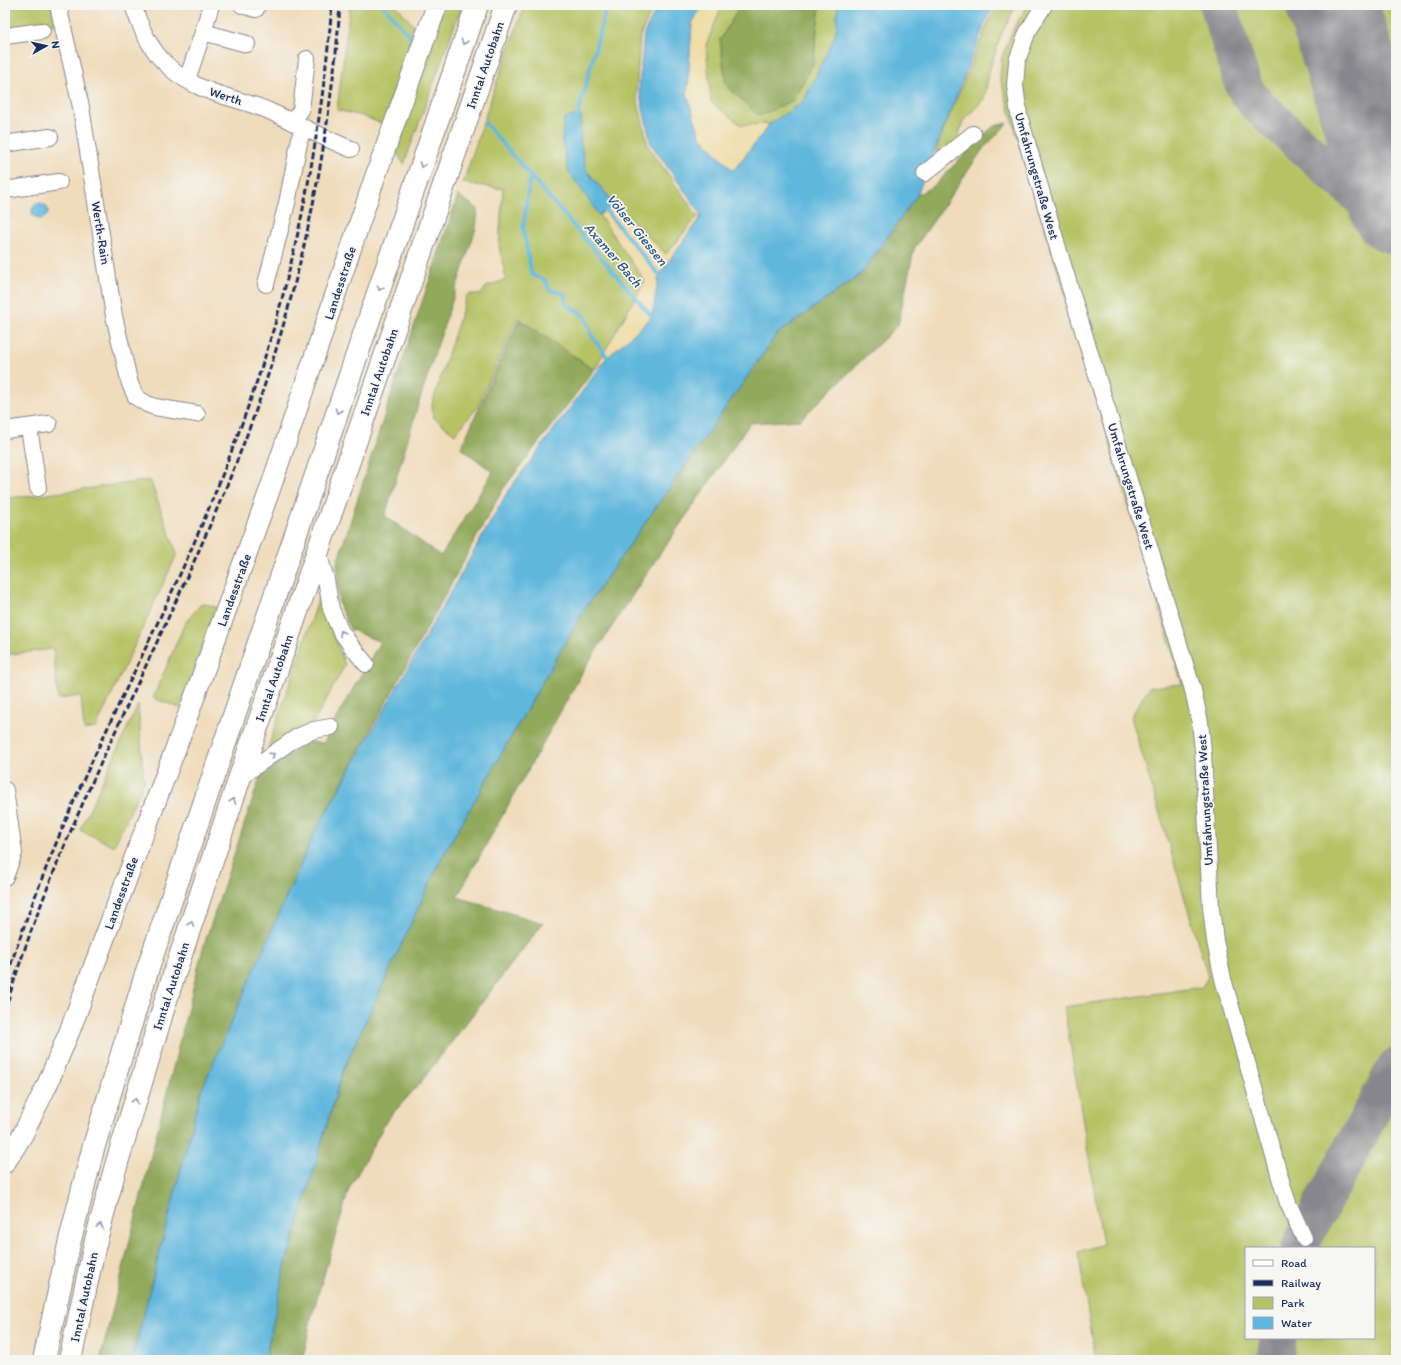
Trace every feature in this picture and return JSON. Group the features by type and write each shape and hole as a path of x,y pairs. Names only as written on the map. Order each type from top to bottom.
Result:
{"highway":[{"name":"Inntal Autobahn","path":"44,1360 70,1240 94,1149 148,971 477,5"},
{"name":"Inntal Autobahn","path":"70,1360 95,1244 115,1169 169,990 240,778 506,5"}],"main road":[{"name":"Landesstraße","path":"5,1163 23,1134 47,1086 91,974 270,492 374,180 437,5"}],"street":[{"name":"Werth-Rain","path":"58,5 81,107 114,316 130,384 136,397 147,404 198,414"},
{"name":"Werth","path":"133,5 142,32 153,51 172,69 187,80 200,87 244,101 352,149"},
{"path":"187,80 211,5"},
{"name":"Umfahrungstraße West","path":"1044,5 1027,33 1017,61 1015,86 1018,110 1060,255 1193,690 1200,722 1203,750 1211,908 1215,941 1223,979 1280,1181 1304,1238"},
{"path":"7,36 42,31"},
{"path":"203,32 247,44"},
{"path":"266,284 287,203 307,59"},
{"path":"925,173 973,134"},
{"path":"5,144 50,138"},
{"path":"5,190 59,182"},
{"path":"5,430 49,424"},
{"path":"29,427 38,488"},
{"path":"318,552 326,579 331,609 340,630 366,664"},
{"path":"240,778 297,737 314,730 331,727"},
{"path":"5,790 14,853 5,877"}],"green space":[{"path":"6,5 51,5 55,24 10,30"},
{"path":"350,5 396,5 414,26 383,124 362,116 337,110"},
{"path":"444,5 462,5 404,164 395,150"},
{"path":"525,5 654,5 640,36 636,93 648,146 698,216 666,254 615,204 586,170 580,141 581,116 568,170 645,281 594,370 517,318 477,408 455,434 433,417 432,404 467,295 480,295 486,287 506,279 499,246 503,189 463,183 494,90"},
{"path":"722,5 741,5 720,40 813,64 820,5 838,5 836,34 804,101 770,124 741,125 711,102 706,45"},
{"path":"741,5 820,5 813,64 792,101 759,116 726,85 720,40"},
{"path":"999,5 1016,5 1001,35 990,68 984,99 963,121 957,142 942,153 936,152 991,16"},
{"path":"1028,5 1396,5 1396,1360 1096,1360 1078,1252 1103,1244 1064,1007 1202,987 1208,977 1131,717 1149,687 1182,684 1000,78 1002,57 1014,27"},
{"path":"1008,123 983,149 914,249 898,325 800,420 750,423 651,567 586,666 457,897 543,923 421,1082 387,1120 349,1189 311,1319 303,1360 265,1360 285,1267 343,1070 441,859 582,613 777,334 861,274 917,195 935,185 978,140 994,126"},
{"path":"458,195 478,209 476,228 418,405 385,516 441,556 493,472 461,448 519,319 594,370 503,489 314,834 201,1091 132,1360 100,1360 203,948 260,777 306,742 324,743 331,727 380,642 350,629 339,604 337,563"},
{"path":"150,480 177,554 96,728 84,730 81,696 58,699 53,649 5,655 5,498 34,496"},
{"path":"322,589 334,635 345,665 314,722 266,754"},
{"path":"202,603 216,607 180,708 153,698 185,623"},
{"path":"138,705 144,782 114,846 80,830"}],"sand":[{"path":"703,5 722,5 706,45 711,102 741,125 770,124 733,172 700,136 687,95 692,22"},
{"path":"615,204 666,254 698,216 702,215 659,275 652,317 594,370 645,281 599,215"}],"water":[{"path":"658,5 703,5 692,23 687,95 700,136 733,171 770,124 804,101 836,34 838,5 947,5 946,9 950,5 995,5 988,16 917,195 861,274 777,334 582,613 441,859 343,1070 285,1267 265,1360 132,1360 201,1091 314,834 508,491 608,357 652,317 659,275 702,215 651,144 639,90 644,34"},
{"path":"581,115 580,141 586,170 615,204 599,215 568,170 562,141 564,118"},
{"path":"40,203 46,205 48,211 46,217 40,219 34,217 32,211 34,205"}],"waterway":[{"name":"Axamer Bach","path":"383,5 411,38"},
{"name":"Völser Giessen","path":"576,121 607,5"},
{"name":"Axamer Bach","path":"484,122 655,320"},
{"name":"Axamer Bach","path":"530,176 523,229 532,275 545,280 550,290 565,294 566,304 585,316 592,336 610,361"},
{"name":"Völser Giessen","path":"603,207 663,278"}],"taxiway":[{"path":"1218,5 1243,84 1247,92 1259,107 1390,224 1396,233"},
{"path":"1300,1247 1396,1066"},
{"path":"1275,1360 1278,1339"}],"runway":[{"path":"1332,5 1396,208"}],"railway":[{"path":"5,982 31,906 61,832 82,783 194,543 251,399 269,343 294,252 320,111 332,5"},
{"path":"5,1010 28,939 55,869 84,800 209,527 255,413 297,274 318,180 326,133 337,45 340,5"}]}
